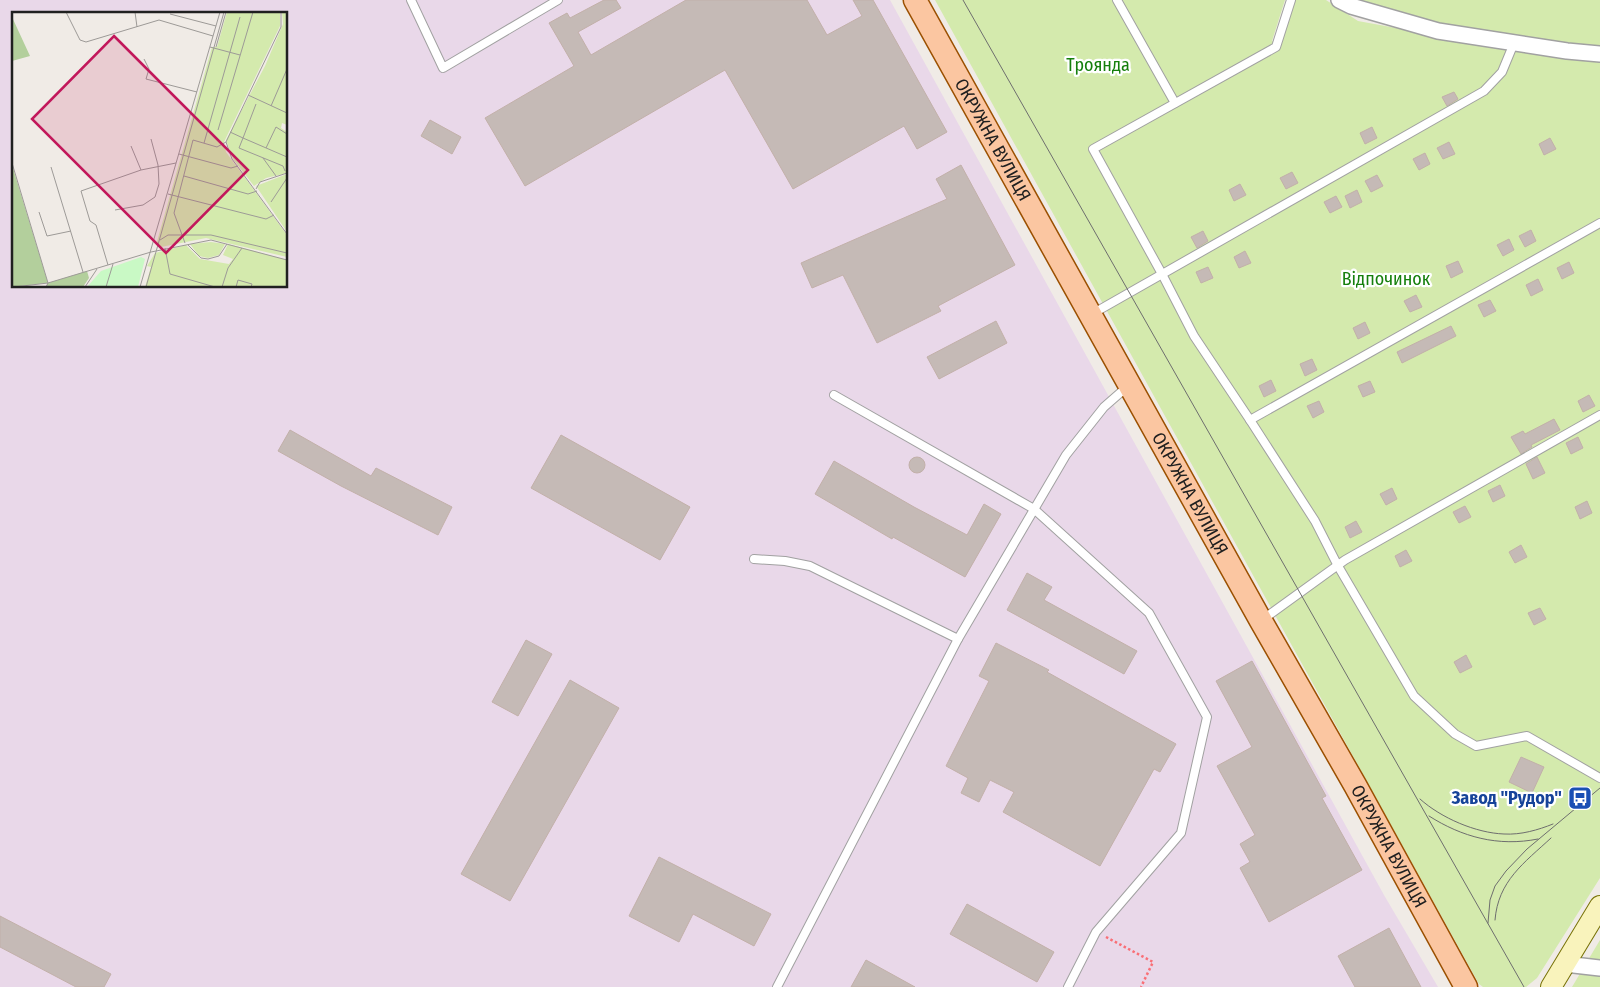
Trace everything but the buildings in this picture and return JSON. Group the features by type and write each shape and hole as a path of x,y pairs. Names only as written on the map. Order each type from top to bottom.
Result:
{"main road":[{"name":"ОКРУЖНА ВУЛИЦЯ","path":"915,0 1261,621 1356,785 1466,987"},
{"path":"1552,987 1600,906"}],"street":[{"path":"1339,0 1351,6 1438,30 1567,51 1600,54"},
{"path":"1565,964 1600,968"}],"lane":[{"path":"411,0 443,68 558,0"},
{"path":"1117,0 1175,103"},
{"path":"1291,0 1276,47 1092,149 1162,274 1194,336 1315,521 1338,566 1414,696 1455,734 1476,746 1527,736 1600,778"},
{"path":"1090,315 1484,91 1502,72 1514,43"},
{"path":"1250,420 1600,223"},
{"path":"777,987 958,639 1034,509 1066,455 1082,434 1104,407 1129,385"},
{"path":"834,395 1034,509 1149,613 1207,717 1181,833 1096,932 1068,987"},
{"path":"1261,621 1338,566 1600,415"},
{"path":"754,559 785,560 810,566 958,639"}],"path":[{"path":"1096,932 1153,962 1141,987"}],"shaded area":[{"path":"0,0 890,0 1384,895 1438,987 0,987"}],"green space":[{"name":"Відпочинок","path":"935,0 1285,0 1272,41 1281,43 1295,0 1326,0 1358,21 1600,61 1600,878 1537,978 1526,987 1483,987 1479,984"},
{"path":"1348,0 1600,0 1600,48 1446,28"},
{"path":"1600,940 1600,987 1572,987"}],"tram line":[{"path":"963,0 1524,987"},
{"path":"1488,923 1490,900 1495,886 1506,871 1527,849 1600,788"},
{"path":"1420,799 1448,818 1482,831 1510,834 1523,833 1553,824"},
{"path":"1429,816 1467,835 1495,841 1509,842 1538,839"},
{"path":"1495,920 1497,906 1507,884 1522,865 1551,838"}],"place":[{"name":"Завод \"Рудор\"","path":"1580,798"}],"park label":[{"name":"Троянда","path":"1098,65"}]}
